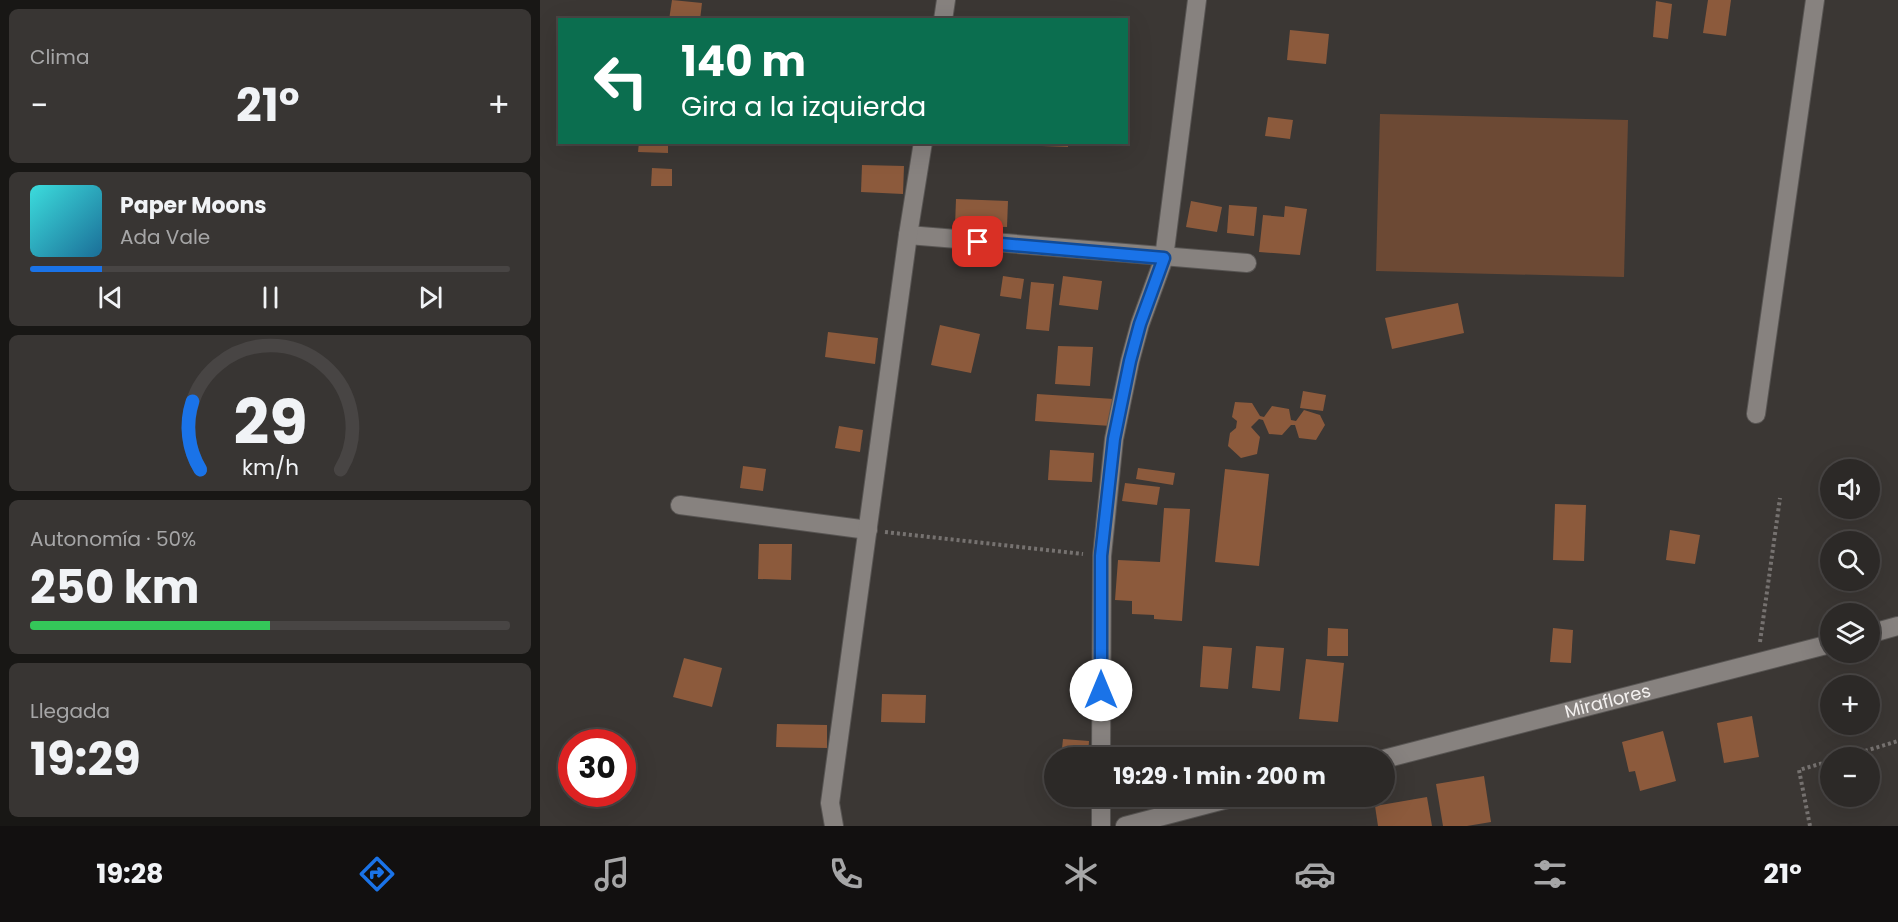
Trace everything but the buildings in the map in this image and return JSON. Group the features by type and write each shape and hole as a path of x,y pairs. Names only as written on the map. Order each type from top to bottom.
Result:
{"street":[{"path":"943,18 946,0"},
{"path":"1101,747 1101,556 1114,439 1140,324 1164,258 1197,0"},
{"path":"1756,414 1815,0"},
{"path":"834,826 830,803 923,144"},
{"path":"909,236 1247,263"},
{"path":"680,505 868,530"},
{"path":"1880,631 1898,626"},
{"name":"Miraflores","path":"1395,756 1820,646"},
{"path":"1101,807 1101,826"},
{"path":"1125,826 1197,807"}],"path":[{"path":"1758,662 1780,498"},
{"path":"868,530 1101,556"},
{"path":"1878,747 1898,741"},
{"path":"1810,826 1799,770 1820,764"}],"shaded area":[{"path":"1380,114 1628,120 1624,277 1376,271"}],"route":[{"path":"978,242 1164,258 1140,324 1114,439 1101,556 1101,690"}]}
